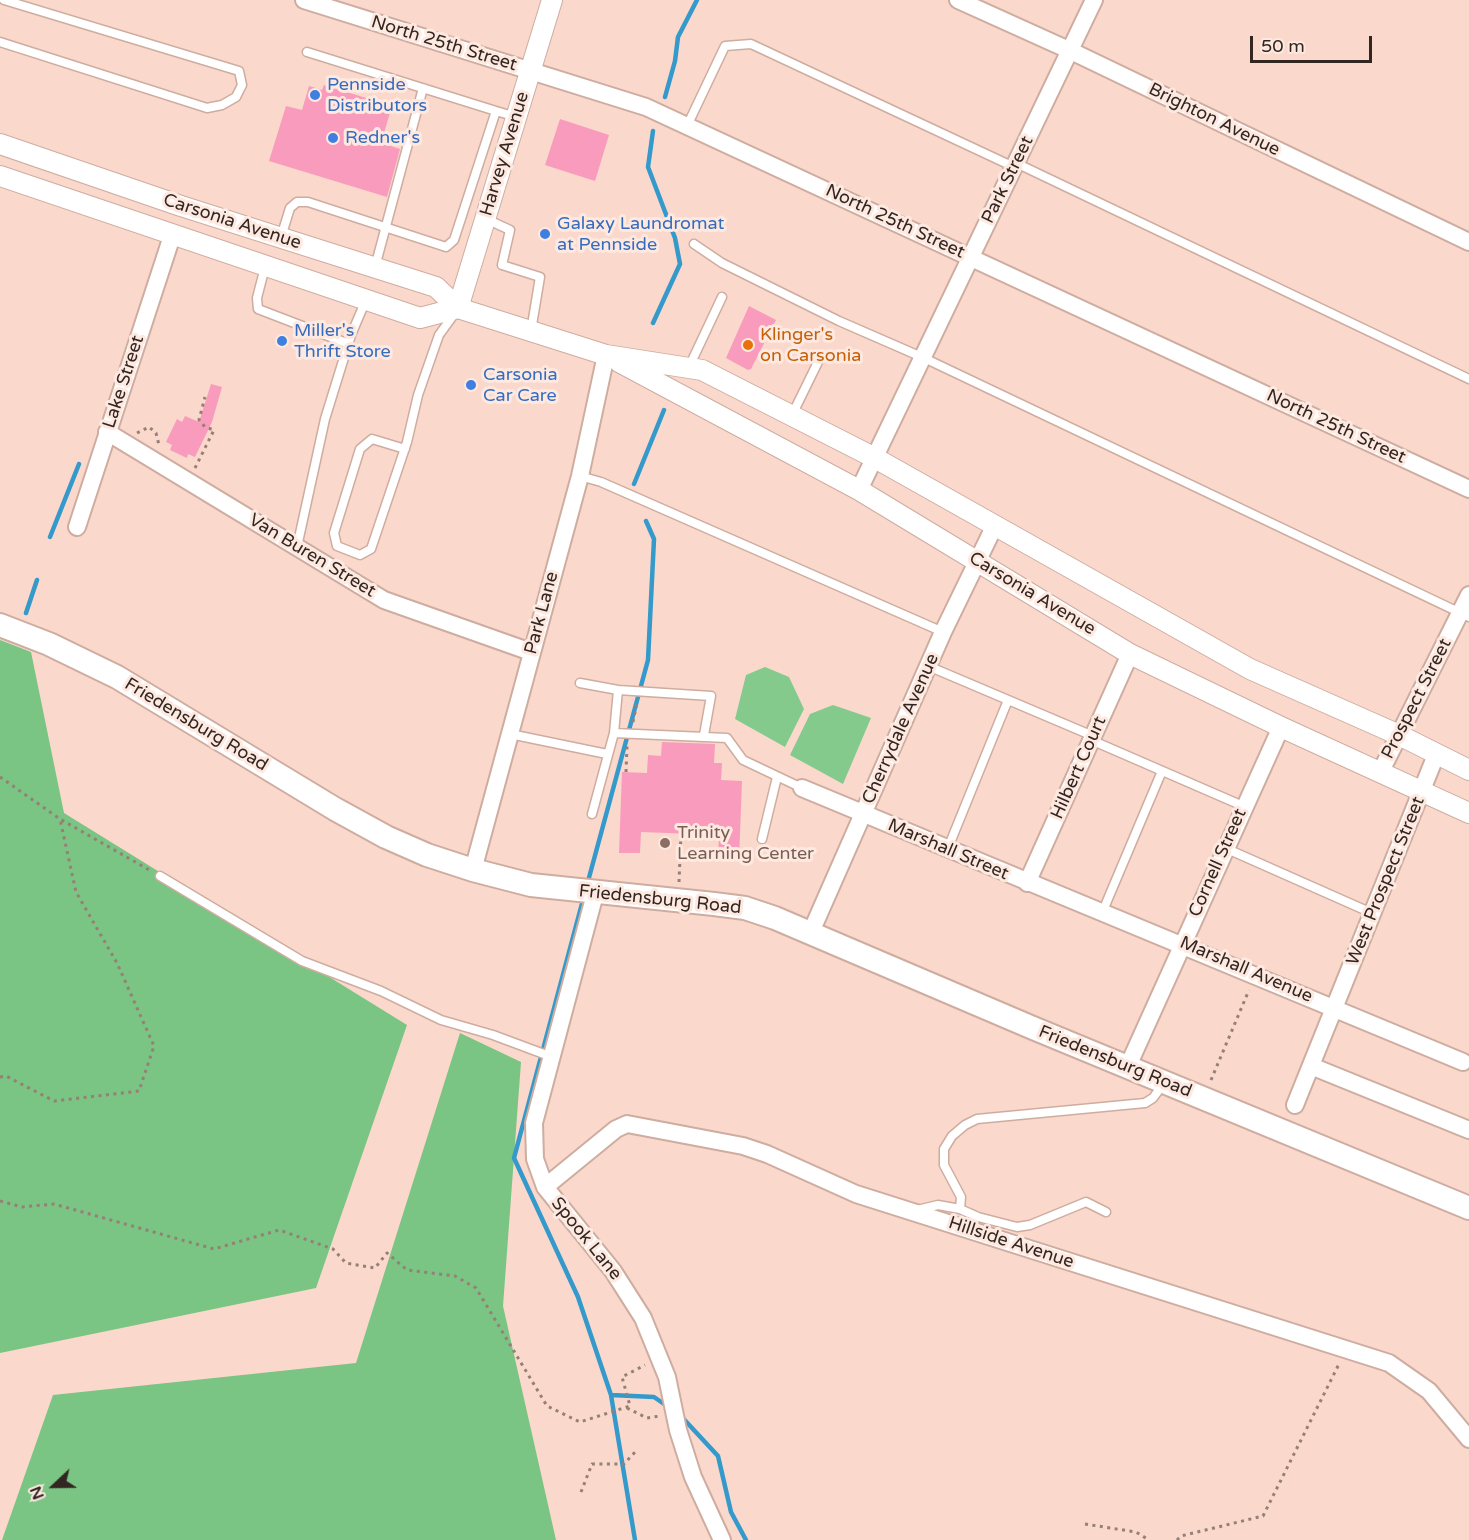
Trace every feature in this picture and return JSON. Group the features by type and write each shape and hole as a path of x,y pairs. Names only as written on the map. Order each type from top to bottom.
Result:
{"main road":[{"name":"Friedensburg Road","path":"0,625 49,644 117,676 387,837 473,870 531,885 595,894 745,908 811,932 1469,1208"}],"street":[{"name":"North 25th Street","path":"304,0 646,107 1469,489"},
{"name":"Harvey Avenue","path":"458,308 552,0"},
{"name":"Brighton Avenue","path":"958,0 1071,51 1469,242"},
{"name":"Park Street","path":"860,490 1094,0"},
{"name":"Carsonia Avenue","path":"0,144 436,287 458,308 606,355 702,370 875,458 1250,669 1399,735 1469,770"},
{"name":"Carsonia Avenue","path":"0,176 420,318 458,308"},
{"name":"Lake Street","path":"77,527 172,236"},
{"name":"Carsonia Avenue","path":"606,355 860,490 1130,654 1281,727 1422,789 1469,813"},
{"name":"Park Lane","path":"473,870 580,476 606,355"},
{"name":"Van Buren Street","path":"107,432 384,600 531,652"},
{"name":"Cherrydale Avenue","path":"811,932 943,632 994,527"},
{"name":"Prospect Street","path":"1381,771 1465,615 1469,595"},
{"name":"Hilbert Court","path":"1027,883 1130,654"},
{"name":"Cornell Street","path":"1128,1066 1224,848 1281,727"},
{"name":"West Prospect Street","path":"1295,1105 1374,914 1436,755"},
{"name":"Marshall Street","path":"802,788 1027,883"},
{"name":"Marshall Avenue","path":"1027,883 1182,944 1463,1062"},
{"name":"Spook Lane","path":"595,894 538,1107 532,1138 535,1159 545,1187 632,1299 644,1318 660,1357 693,1477 722,1540"},
{"path":"1311,1066 1469,1130"},
{"name":"Hillside Avenue","path":"545,1187 616,1129 627,1124 743,1146 767,1154 856,1194 1389,1363 1416,1379 1447,1410 1469,1439"}],"lane":[{"path":"0,42 207,108 222,105 236,97 242,85 239,71 4,0"},
{"path":"687,126 725,46 751,44 1015,165 1469,379"},
{"path":"307,52 516,117"},
{"path":"375,267 423,88"},
{"path":"280,237 290,208 297,202 308,201 446,247 454,240 496,111"},
{"path":"486,219 510,230 502,265 540,277 531,331"},
{"path":"694,244 722,263 839,321 924,358 1465,615"},
{"path":"265,267 258,298 258,309 349,344"},
{"path":"689,368 722,297"},
{"path":"297,547 325,419 366,300"},
{"path":"405,449 372,439 360,449 334,533 337,546 360,555 371,549 405,449 418,395 439,334 458,308"},
{"path":"791,416 818,362"},
{"path":"580,476 601,482 943,632"},
{"path":"928,666 1243,806"},
{"path":"579,683 618,690 711,696 704,735"},
{"path":"592,814 614,733 618,690"},
{"path":"948,848 1008,700"},
{"path":"614,733 704,735 727,738 743,760 802,788"},
{"path":"509,734 607,754"},
{"path":"1102,912 1162,771"},
{"path":"762,839 777,777"},
{"path":"1224,848 1374,914"},
{"path":"160,876 302,961 381,991 441,1020 493,1035 552,1057"},
{"path":"960,1209 961,1197 944,1165 944,1149 952,1136 965,1125 977,1119 1145,1103 1153,1098 1164,1082"},
{"path":"914,1211 938,1205 960,1209 978,1217 1017,1227 1030,1225 1086,1202 1106,1212"}],"path":[{"path":"187,466 194,470 214,430 205,427 199,420 205,397"},
{"path":"132,427 135,434 149,428 156,433 161,451"},
{"path":"631,730 638,701 648,702"},
{"path":"626,772 629,739"},
{"path":"0,777 60,819 160,876"},
{"path":"0,1077 6,1076 54,1101 139,1090 154,1046 117,963 76,892 60,819"},
{"path":"679,901 681,833"},
{"path":"1203,1098 1255,974"},
{"path":"0,1200 22,1208 54,1204 214,1249 279,1230 333,1249 346,1263 375,1268 387,1252 407,1270 455,1276 477,1288 547,1406 580,1422 630,1406 622,1377 660,1357"},
{"path":"1177,1540 1181,1536 1263,1516 1334,1372 1349,1349"},
{"path":"581,1492 592,1464 624,1464 636,1450"},
{"path":"1085,1524 1136,1532 1149,1540"}],"green space":[{"path":"0,640 31,652 64,813 407,1025 316,1288 0,1353"},
{"path":"765,667 789,677 804,709 785,747 735,719 746,675"},
{"path":"833,705 871,718 843,784 790,755 810,714"},
{"path":"460,1033 521,1062 503,1306 556,1540 2,1540 53,1395 356,1363"}],"building":[{"path":"324,85 392,106 381,143 400,149 387,197 269,161 286,106 302,110 309,86 322,90"},
{"path":"560,119 609,135 595,181 545,165"},
{"name":"Klinger's on Carsonia","path":"749,306 776,320 751,369 748,370 726,358"},
{"path":"211,384 222,387 212,422 195,457 188,454 187,458 170,450 172,445 166,442 177,419 182,422 185,416 199,422"},
{"path":"662,742 715,744 714,763 722,763 721,780 742,781 739,860 718,859 719,835 641,832 640,853 619,853 622,772 647,773 648,755 661,756"}],"waterway":[{"path":"665,97 675,61 678,37 697,0"},
{"path":"653,131 648,167 675,238 680,264 653,323"},
{"path":"634,484 664,410"},
{"path":"50,537 79,464"},
{"path":"587,885 648,660 654,539 646,521"},
{"path":"26,613 37,580"},
{"path":"584,896 514,1158 578,1297 611,1395 654,1397 667,1406"},
{"path":"611,1395 635,1540"},
{"path":"679,1414 718,1456 731,1512 746,1540"}],"place":[{"name":"Pennside Distributors","path":"315,95"},
{"name":"Redner's","path":"333,138"},
{"name":"Galaxy Laundromat at Pennside","path":"545,234"},
{"name":"Miller's Thrift Store","path":"282,341"},
{"name":"Klinger's on Carsonia","path":"748,345"},
{"name":"Carsonia Car Care","path":"471,385"},
{"name":"Trinity Learning Center","path":"665,843"}]}
